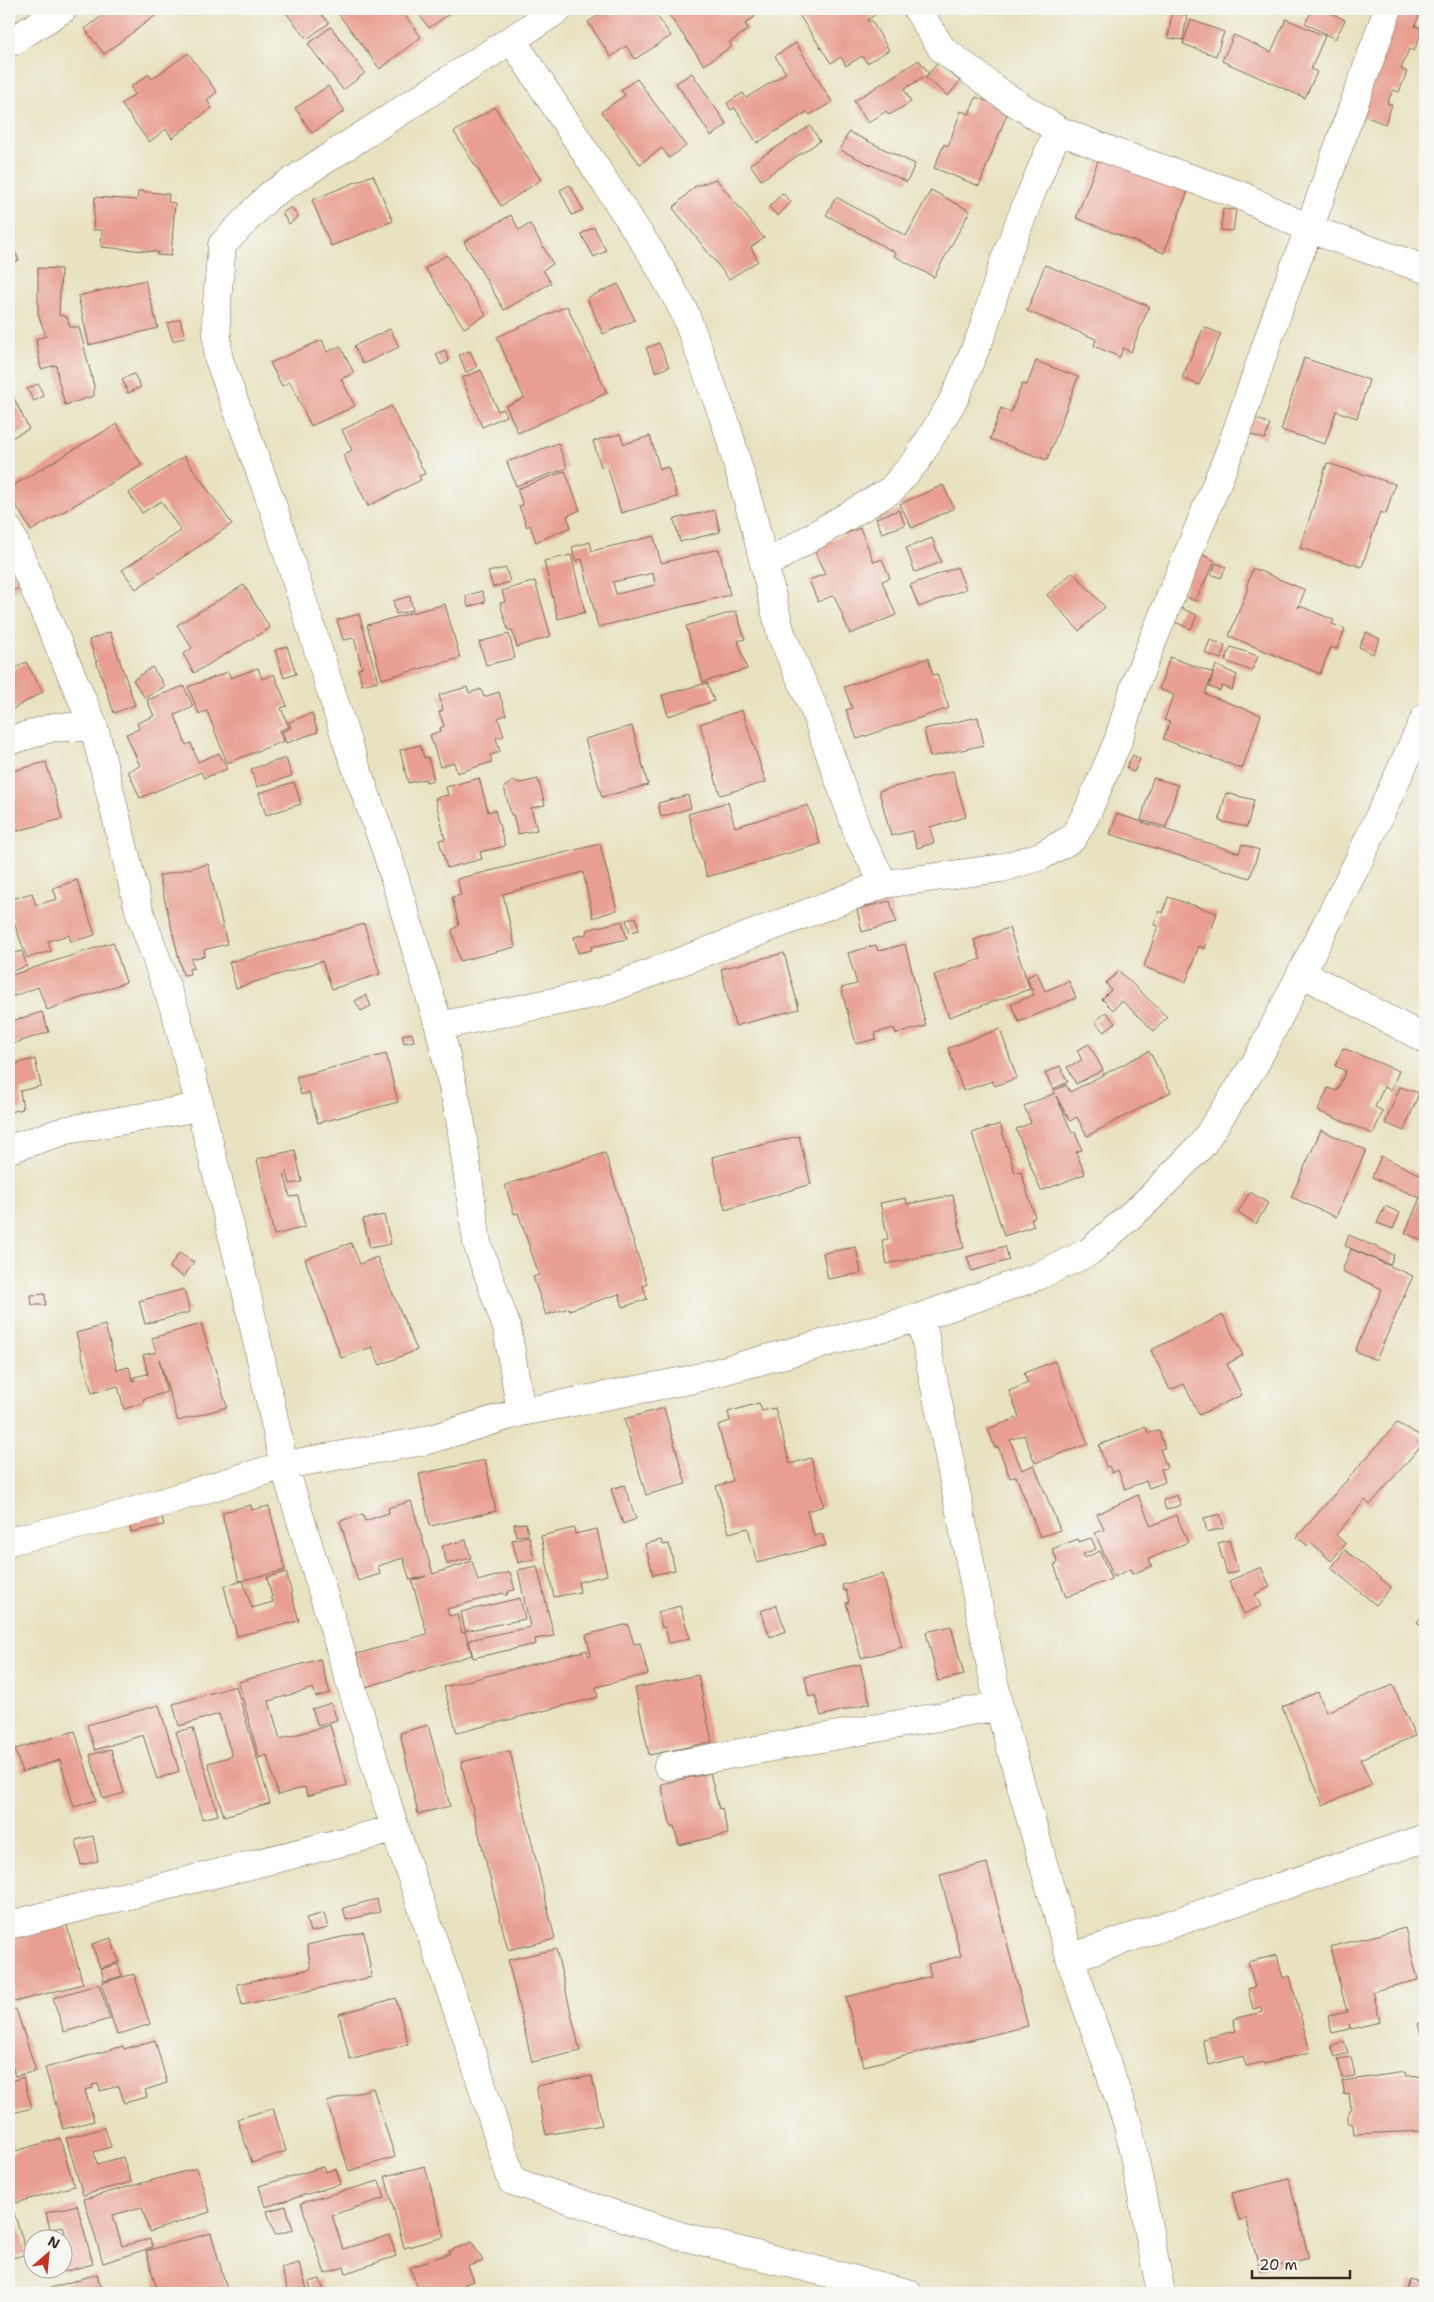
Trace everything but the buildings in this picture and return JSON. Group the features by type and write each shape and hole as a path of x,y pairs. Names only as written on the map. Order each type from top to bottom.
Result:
{"street":[{"path":"9,43 63,9"},
{"path":"520,1412 507,1328 477,1244 460,1118 439,1026 387,853 348,745 273,507 218,357 216,314 222,246 269,196 559,9"},
{"path":"917,9 942,49 1002,94 1058,130 1119,154 1240,196 1309,229 1425,269"},
{"path":"439,1026 601,992 884,884 1002,868 1042,856 1073,838 1087,813 1118,741 1136,682 1231,448 1280,305 1338,152 1345,124 1388,9"},
{"path":"512,40 652,254 684,311 726,424 765,565 781,634 814,709 859,836 884,884"},
{"path":"765,565 891,490 917,460 958,391 982,333 1008,250 1058,130"},
{"path":"9,530 94,727 139,910 176,1014 200,1106 245,1286 284,1466 395,1829 470,2047 512,2181 681,2236 908,2293"},
{"path":"9,1541 121,1515 284,1466 424,1441 520,1412 689,1380 920,1317 1038,1276 1089,1252 1146,1202 1201,1146 1255,1064 1359,860 1425,718"},
{"path":"9,741 54,727 94,727"},
{"path":"1302,973 1425,1039"},
{"path":"9,1148 66,1130 200,1106"},
{"path":"920,1317 999,1708 1070,1958 1128,2125 1160,2293"},
{"path":"668,1766 976,1710 999,1708"},
{"path":"9,1925 395,1829"},
{"path":"1070,1958 1425,1838"}]}
